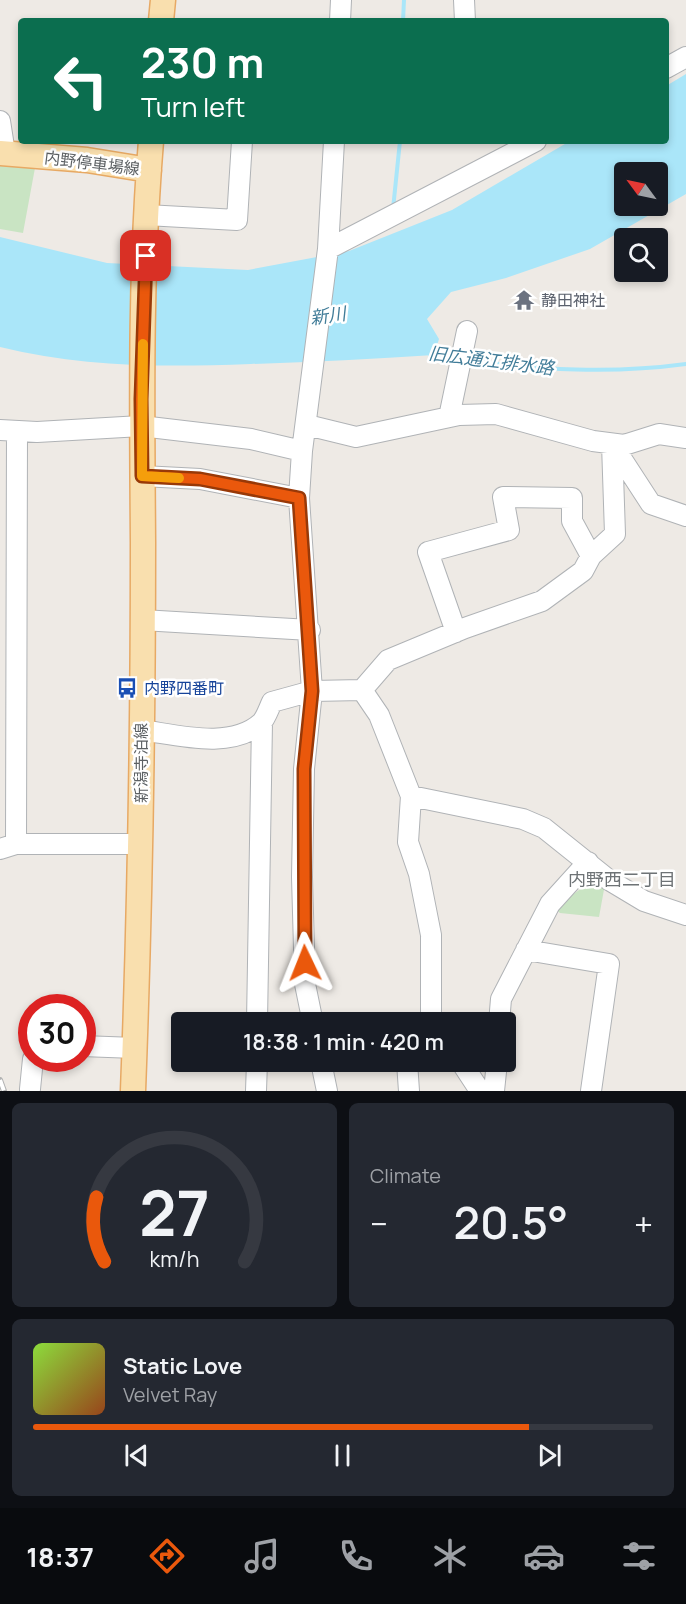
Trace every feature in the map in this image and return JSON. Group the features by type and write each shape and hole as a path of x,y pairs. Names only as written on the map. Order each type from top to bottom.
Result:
{"main road":[{"path":"161,18 163,0"},
{"path":"146,215 151,144"},
{"name":"内野停車場線","path":"2,153 87,160 149,170"},
{"name":"新潟寺泊線","path":"133,1091 140,844 141,399 146,215"}],"street":[{"path":"340,18 341,0"},
{"path":"464,0 465,18"},
{"path":"669,66 686,57"},
{"path":"0,121 2,153"},
{"path":"146,215 237,220 242,144"},
{"path":"311,1012 305,984 302,877 304,769 312,691 310,630 299,498 302,451 308,425 309,395 328,249 334,144"},
{"path":"328,249 530,144"},
{"path":"449,417 467,331"},
{"path":"308,425 356,437 449,417 496,414 593,441 612,444 624,445 659,434 686,438"},
{"path":"140,844 8,847 9,431 141,426 251,439 302,451"},
{"path":"612,444 651,504 686,516"},
{"path":"257,1012 262,722 272,702 312,691 362,690 388,660 456,632 542,601 583,571 591,555 615,534 612,444"},
{"path":"142,476 200,479 299,498"},
{"path":"456,632 428,552 509,530 503,497 572,498 572,521 591,555"},
{"path":"142,621 310,630"},
{"path":"362,690 379,715 411,796 408,842 419,874 430,935 431,1012"},
{"path":"141,730 195,737 238,737 262,722"},
{"path":"411,796 523,819 544,828 609,880 644,901 686,915"},
{"path":"500,1012 501,999 550,904 588,862"},
{"path":"526,950 609,964 591,1091"},
{"path":"96,1047 135,1048"},
{"path":"30,1089 32,1072"},
{"path":"256,1091 257,1072"},
{"path":"323,1072 327,1091"},
{"path":"408,1072 409,1091"},
{"path":"468,1072 480,1091"},
{"path":"494,1091 495,1072"}],"green space":[{"path":"37,157 23,233 0,229 0,158"},
{"path":"593,880 605,884 599,917 560,913 554,908"}],"water":[{"name":"新川","path":"686,74 686,194 668,204 668,162 614,162 614,216 648,216 627,228 614,228 614,235 590,249 506,278 451,292 427,319 439,339 434,355 219,365 156,365 63,359 0,347 0,237 107,263 248,270 349,251 452,210 565,144 669,144 669,84"}],"waterway":[{"path":"403,18 404,0"},
{"path":"393,209 400,144"},
{"name":"旧広通江排水路","path":"430,355 456,358"},
{"name":"旧広通江排水路","path":"466,360 576,370 631,369 686,364"}],"railway":[{"path":"0,1080 4,1091"}],"slow traffic":[{"path":"143,344 142,476 179,478"}],"place":[{"name":"静田神社","path":"524,300"},
{"name":"内野四番町","path":"127,688"}],"district":[{"name":"内野西二丁目","path":"622,880"}],"route":[{"path":"146,256 141,399 142,476 200,479 299,498 310,630 312,691 304,769 302,877 305,963"}]}
